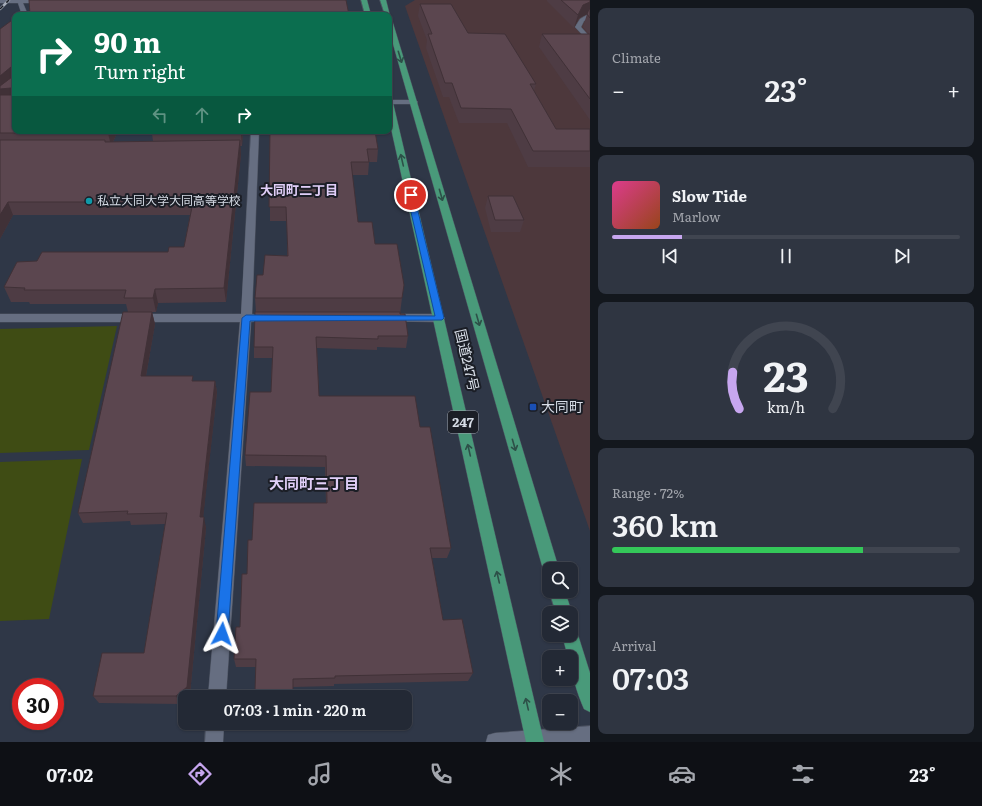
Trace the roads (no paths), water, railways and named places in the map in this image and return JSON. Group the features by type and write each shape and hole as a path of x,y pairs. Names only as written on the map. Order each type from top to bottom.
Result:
{"highway":[{"path":"364,0 367,12"},
{"path":"383,0 387,12"},
{"name":"国道247号","path":"392,30 549,562"},
{"name":"国道247号","path":"392,116 535,741"},
{"path":"572,642 590,703"}],"street":[{"path":"20,1 24,12"},
{"path":"0,2 52,1"},
{"path":"590,15 582,20 578,27 590,41"},
{"path":"392,103 414,102"},
{"path":"218,690 246,318 250,150 254,134"},
{"path":"0,318 261,318"},
{"path":"378,318 439,318"},
{"path":"214,742 215,730"},
{"path":"494,742 535,741 590,735"}],"railway":[{"path":"0,9 9,0"}],"place":[{"name":"私立大同大学大同高等学校","path":"89,201"},
{"name":"大同町","path":"533,407"}],"district":[{"name":"大同町二丁目","path":"299,190"},
{"name":"大同町三丁目","path":"314,484"}]}
